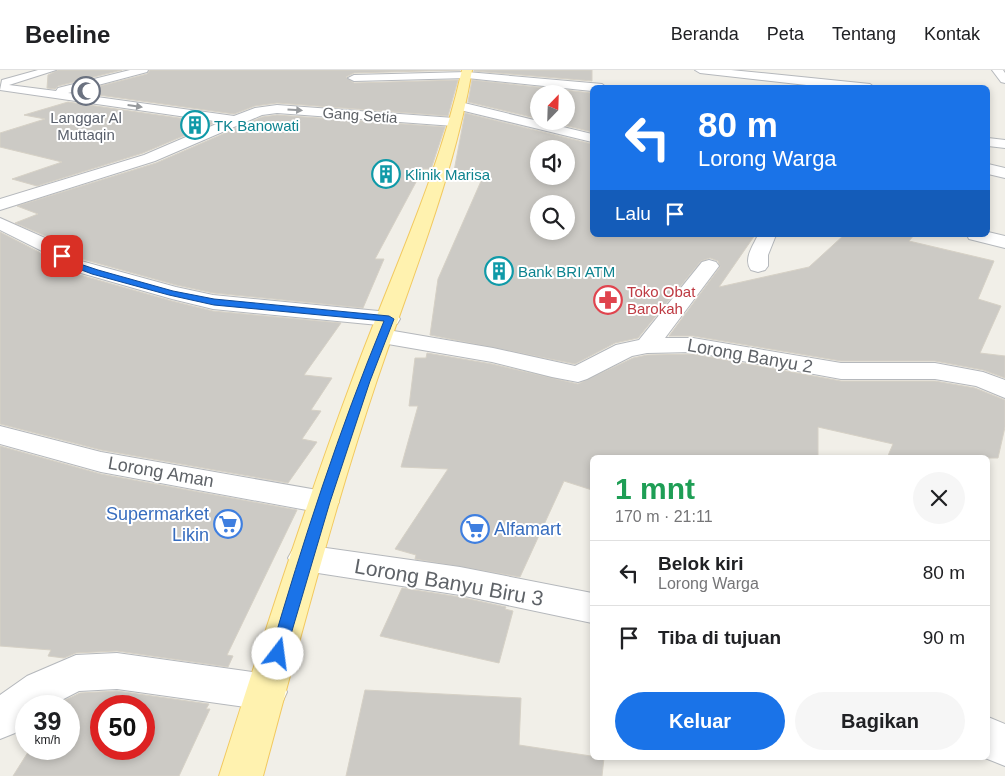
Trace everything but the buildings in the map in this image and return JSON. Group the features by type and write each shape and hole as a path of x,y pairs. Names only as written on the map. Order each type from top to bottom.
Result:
{"main road":[{"path":"241,776 268,692 305,558 323,502 386,328 457,114 467,72"}],"street":[{"path":"0,83 51,70"},
{"path":"53,94 143,70"},
{"path":"700,70 730,71 845,85"},
{"path":"998,70 1005,80"},
{"path":"718,85 730,71"},
{"path":"354,78 467,72 590,87"},
{"name":"Gang Setia","path":"0,87 235,120 260,111 277,109 457,114 590,138"},
{"path":"0,205 145,158 215,132 235,120"},
{"path":"990,142 1005,144"},
{"path":"990,169 1005,173"},
{"name":"Lorong Banyu 2","path":"0,223 39,241 74,265 172,293 223,303 386,328 552,370 578,374 615,353 647,346 693,345 850,372 934,371 992,382 1005,390"},
{"path":"758,266 758,255 766,237"},
{"path":"984,237 1005,242"},
{"path":"647,346 710,266"},
{"name":"Lorong Aman","path":"0,435 101,462 323,502"},
{"name":"Lorong Banyu Biru 3","path":"305,558 460,581 590,608"},
{"path":"0,719 41,689 76,673 117,671 268,692"},
{"path":"990,739 1005,745"}],"place":[{"name":"Langgar Al Muttaqin","path":"86,91"},
{"name":"TK Banowati","path":"195,125"},
{"name":"Klinik Marisa","path":"386,174"},
{"name":"Bank BRI ATM","path":"499,271"},
{"name":"Toko Obat Barokah","path":"608,300"},
{"name":"Supermarket Likin","path":"228,524"},
{"name":"Alfamart","path":"475,529"}],"route":[{"path":"62,256 74,265 95,272 172,293 214,302 279,310 389,319 364,381 323,502 278,654"}]}
